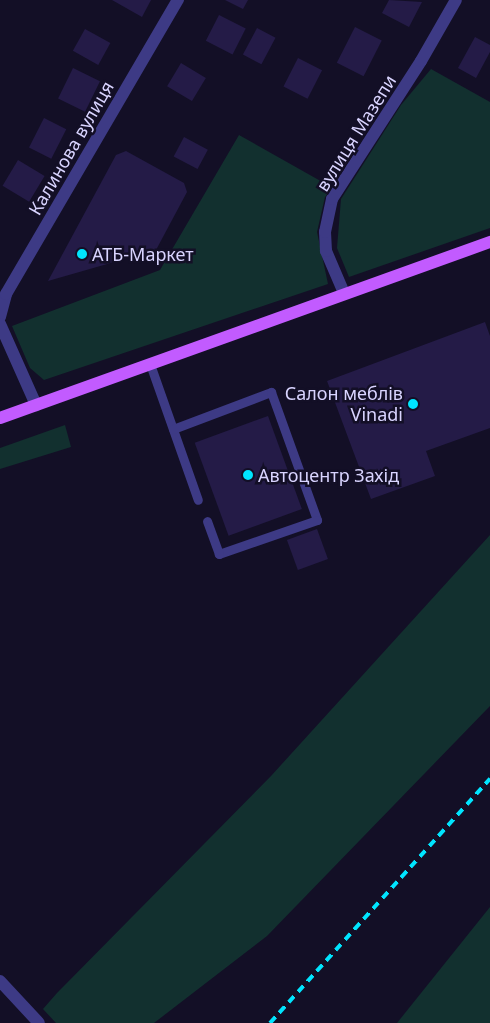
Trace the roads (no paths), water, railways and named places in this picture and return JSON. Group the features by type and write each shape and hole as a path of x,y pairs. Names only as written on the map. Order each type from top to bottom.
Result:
{"main road":[{"path":"0,418 490,242"}],"street":[{"name":"Калинова вулиця","path":"0,317 6,294 178,0"},
{"name":"вулиця Мазепи","path":"344,293 326,251 325,232 332,199 421,62 456,0"},
{"path":"0,324 36,405"},
{"path":"0,981 39,1023"}],"lane":[{"path":"150,364 198,500"},
{"path":"173,429 271,392 317,520 219,554 207,521"}],"railway":[{"path":"270,1023 490,779"}],"place":[{"name":"АТБ-Маркет","path":"82,254"},
{"name":"Салон меблів Vinadi","path":"413,404"},
{"name":"Автоцентр Захід","path":"248,475"}]}
